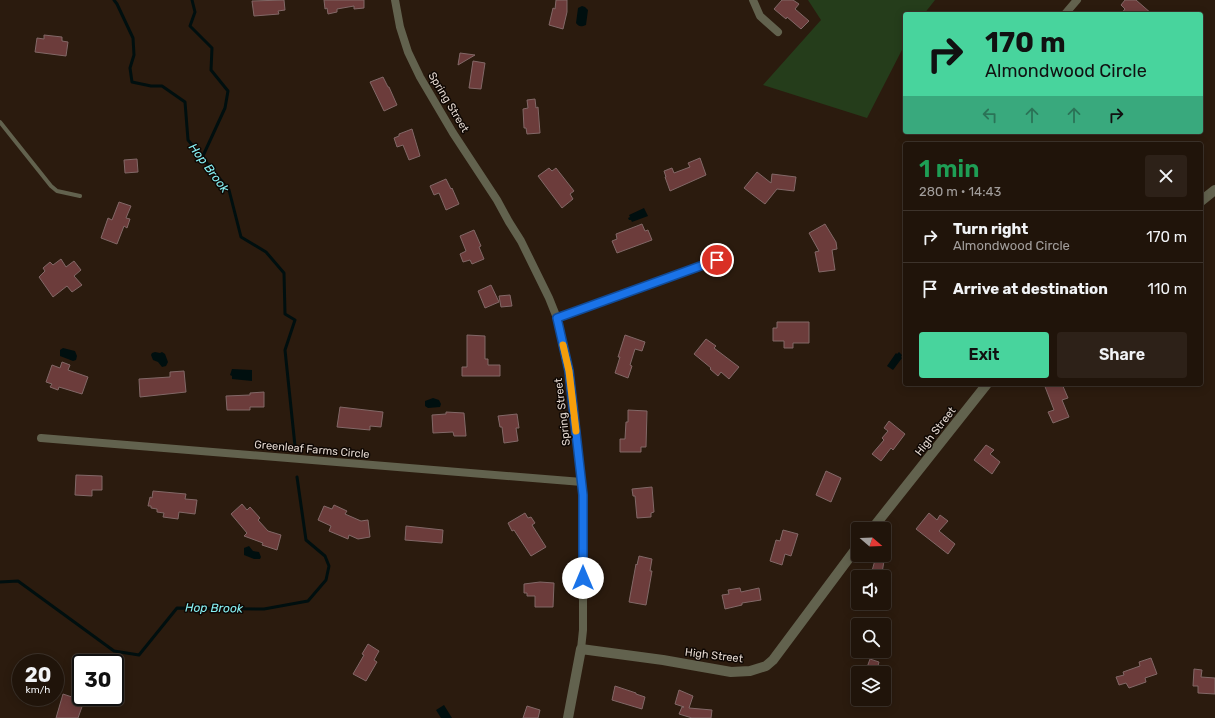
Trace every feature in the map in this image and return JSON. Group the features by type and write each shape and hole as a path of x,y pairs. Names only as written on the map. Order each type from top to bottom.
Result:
{"street":[{"name":"Spring Street","path":"395,0 400,27 408,52 420,77 453,133 497,200 521,241 549,298 557,318 569,371 583,495 583,630 581,649 568,718"},
{"path":"753,0 760,16 778,32"},
{"path":"1067,12 1077,0"},
{"path":"1203,199 1215,190"},
{"path":"557,318 717,260"},
{"name":"High Street","path":"878,522 985,386"},
{"name":"Greenleaf Farms Circle","path":"41,438 582,482"},
{"name":"High Street","path":"581,649 663,660 731,672 750,672 766,666 773,660 851,555"}],"lane":[{"path":"0,122 51,186 57,190 80,196"}],"green space":[{"path":"808,0 935,0 926,12 903,12 903,48 867,118 763,85 821,20"}],"shaded area":[{"path":"582,6 588,10 586,25 580,26 576,23 578,8"},
{"path":"644,208 648,216 632,222 629,220 629,215"},
{"path":"63,348 75,351 77,356 76,360 73,361 60,356 60,350"},
{"path":"155,352 162,352 165,354 168,362 166,366 162,367 158,362 153,360 151,355"},
{"path":"899,352 902,355 902,358 893,370 887,366 896,353 897,354"},
{"path":"232,369 252,370 252,381 232,379 232,376 230,375"},
{"path":"433,398 439,400 441,404 440,407 428,408 425,406 425,401"},
{"path":"249,546 253,551 259,552 261,557 260,559 254,559 244,555 244,548"},
{"path":"444,705 452,718 441,718 436,710"}],"building":[{"path":"284,0 285,10 278,11 279,14 254,16 252,1"},
{"path":"324,0 364,0 364,8 354,9 354,6 337,9 337,12 328,14 327,8 325,9"},
{"path":"556,0 567,0 567,12 563,29 549,25 553,8 555,9"},
{"path":"782,0 793,0 799,4 795,9 809,21 801,29 787,17 786,19 774,9"},
{"path":"1125,0 1136,0 1150,12 1123,12 1125,9 1121,5"},
{"path":"44,35 62,37 62,41 68,42 66,56 35,52 37,38 44,39"},
{"path":"460,53 475,55 458,65"},
{"path":"473,61 485,63 481,89 469,88"},
{"path":"383,77 397,105 384,111 370,82"},
{"path":"535,99 536,108 538,107 540,133 527,134 526,128 524,128 523,109 528,108 527,100"},
{"path":"412,129 420,156 409,160 403,145 397,147 394,138 399,136 399,134"},
{"path":"700,158 706,175 670,191 664,171 672,168 674,173 690,167 688,163"},
{"path":"137,159 138,172 125,173 124,160"},
{"path":"549,168 552,171 556,168 574,191 570,194 573,199 562,208 538,176"},
{"path":"757,172 771,183 772,174 796,177 794,191 777,189 765,204 744,188"},
{"path":"446,179 459,204 446,210 439,193 434,195 430,186"},
{"path":"119,202 131,206 126,218 130,219 127,228 124,226 117,244 101,238 108,218 112,220"},
{"path":"642,224 645,231 648,230 652,240 617,253 612,241 617,239 616,234"},
{"path":"825,224 836,242 837,249 832,250 835,270 819,272 815,252 819,251 809,233"},
{"path":"474,230 481,246 479,247 484,259 472,264 470,260 463,262 460,254 466,251 460,236"},
{"path":"61,259 66,267 74,261 81,270 74,276 82,285 72,292 67,286 53,297 39,277 45,271 43,268 50,262 53,265"},
{"path":"491,285 499,302 485,308 478,291"},
{"path":"510,295 512,306 501,307 499,296"},
{"path":"777,322 809,322 809,343 793,343 793,348 784,348 784,341 773,341 773,328 777,328"},
{"path":"467,335 485,336 485,359 488,359 488,365 500,365 500,376 462,376 462,367 467,367"},
{"path":"625,335 645,342 642,351 635,349 628,378 615,373"},
{"path":"706,339 716,346 714,348 739,367 729,379 721,372 718,376 694,354"},
{"path":"62,362 70,365 68,370 88,377 82,394 59,387 58,390 50,387 52,384 46,382 52,365 60,368"},
{"path":"184,371 186,392 140,397 139,379 170,377 170,372"},
{"path":"1045,386 1063,386 1068,398 1062,400 1069,417 1053,423 1048,412 1054,410"},
{"path":"264,392 264,407 250,407 250,410 227,410 226,396 250,395 250,393"},
{"path":"340,407 383,412 381,427 370,426 370,430 337,427"},
{"path":"628,410 647,411 646,447 641,447 641,452 620,452 620,439 625,439 626,422 628,422"},
{"path":"446,412 464,413 466,436 454,436 453,432 433,433 432,415 446,414"},
{"path":"517,414 519,428 516,428 518,441 504,443 502,427 500,427 498,416"},
{"path":"889,421 905,434 893,450 891,448 881,461 872,454 884,440 882,438 888,431 884,428"},
{"path":"986,445 994,450 990,454 1000,462 992,474 974,460"},
{"path":"826,471 841,478 831,502 816,495"},
{"path":"76,475 102,476 102,490 92,490 92,496 75,495"},
{"path":"652,487 654,512 651,513 651,517 637,518 635,496 633,496 632,489"},
{"path":"153,491 186,494 185,499 197,500 195,514 179,512 178,519 163,517 164,513 157,512 157,509 148,506 150,497 152,498"},
{"path":"242,504 247,510 250,507 260,518 258,520 268,531 281,535 277,550 262,545 263,543 244,536 247,533 231,514"},
{"path":"334,505 347,511 345,514 361,521 368,520 370,537 358,539 349,535 348,539 329,531 331,526 318,520 324,506 332,509"},
{"path":"525,513 528,518 531,517 535,523 532,525 546,547 531,556 514,530 512,531 508,523"},
{"path":"929,513 937,520 940,515 948,521 939,531 955,544 948,554 916,529"},
{"path":"406,526 443,530 442,543 405,540"},
{"path":"783,530 798,534 791,556 785,554 782,565 770,561 776,540 780,541"},
{"path":"639,556 652,559 650,571 652,571 646,605 629,602 636,564 637,565"},
{"path":"874,562 884,562 882,570 872,570"},
{"path":"540,582 554,583 553,607 535,607 535,596 527,596 527,593 524,593 524,584"},
{"path":"740,588 741,592 759,588 761,600 742,603 742,605 725,609 722,595 729,594 728,590"},
{"path":"368,644 379,651 374,660 377,662 366,681 353,674 364,655 362,654"},
{"path":"1151,658 1157,674 1145,678 1146,682 1129,688 1126,683 1119,685 1116,677 1124,675 1123,672 1140,666 1139,662"},
{"path":"870,659 879,662 878,666 868,666"},
{"path":"1194,669 1202,670 1201,677 1215,678 1215,694 1198,693 1198,686 1193,686"},
{"path":"615,686 645,697 642,709 612,700"},
{"path":"679,690 693,696 689,708 712,710 711,718 692,718 679,714 682,707 684,707 675,704"},
{"path":"64,694 72,697 72,706 82,706 78,718 56,718 60,706 64,706"},
{"path":"527,706 540,710 538,718 523,718"}],"waterway":[{"name":"Hop Brook","path":"114,0 133,38 134,55 130,68 132,82 151,86 162,86 185,102 188,140 229,190 241,237 266,252 284,273 285,314 295,320 285,350 295,446"},
{"path":"192,0 195,12 190,26 212,48 211,70 228,91 225,108 202,158"},
{"name":"Hop Brook","path":"0,582 18,581 114,651 139,655 177,608 264,609 308,601 326,580 329,566 325,556 306,540 297,477"}],"slow traffic":[{"path":"563,345 569,371 576,431"}],"route":[{"path":"583,578 583,495 576,422 569,371 557,318 717,260"}]}
